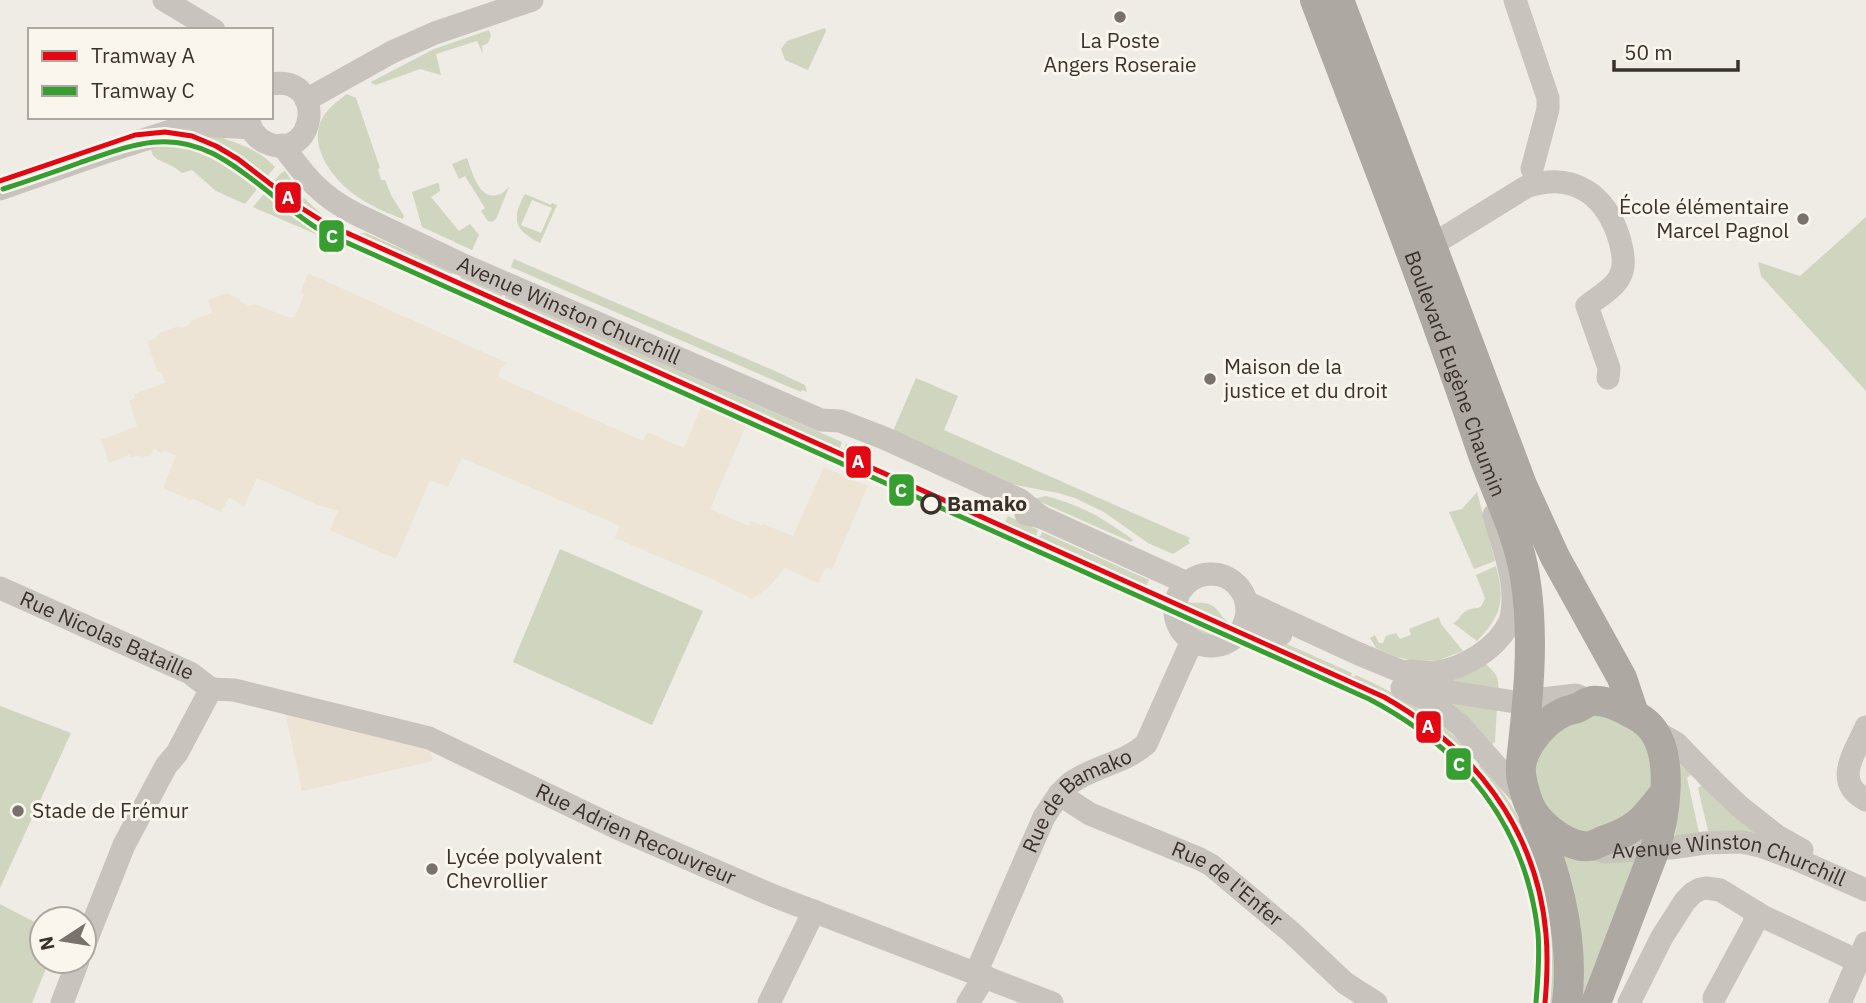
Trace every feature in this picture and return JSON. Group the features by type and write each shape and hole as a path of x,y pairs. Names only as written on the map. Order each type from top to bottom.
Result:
{"main road":[{"name":"Boulevard Eugène Chaumin","path":"1315,0 1517,542 1525,577 1529,618 1528,701 1521,762"},
{"name":"Boulevard Eugène Chaumin","path":"1339,0 1522,485 1555,557 1644,722"},
{"name":"Avenue Winston Churchill","path":"1589,701 1619,706 1644,722"},
{"path":"1567,1003 1570,978 1563,910 1548,856 1529,806 1522,780 1521,762 1546,724 1560,713 1589,701"},
{"path":"1596,1003 1655,849 1663,820 1663,759 1644,722"},
{"name":"Avenue Winston Churchill","path":"1529,806 1544,825 1559,837 1574,844 1589,846 1633,829 1665,792"}],"street":[{"path":"164,0 211,28"},
{"path":"306,100 392,52 435,33 532,0"},
{"path":"1515,0 1548,98 1548,109 1532,169"},
{"path":"123,143 201,125 249,123 255,135 264,142 282,145 292,142 304,133 310,118 306,100 300,91 291,85 273,81"},
{"path":"0,189 109,150 180,119"},
{"path":"304,133 320,191"},
{"name":"Avenue Winston Churchill","path":"282,145 320,191 340,206 461,264 821,420 841,421 877,435 1020,500 1041,517 1187,583 1204,575 1223,576 1238,587 1245,611 1270,629 1426,699 1460,725 1529,806"},
{"path":"1432,245 1526,187 1553,182 1589,192 1607,209 1615,226 1623,259 1618,281 1587,306 1609,368 1608,379"},
{"name":"Avenue Winston Churchill","path":"1397,671 1437,672 1463,665 1480,656 1498,639 1510,622 1513,591 1485,479 1483,454"},
{"path":"1187,583 1175,602 1174,611 1179,627 1192,641 1214,646 1225,643 1240,631 1245,611"},
{"name":"Rue Nicolas Bataille","path":"0,588 190,673 211,689"},
{"name":"Avenue Winston Churchill","path":"1245,611 1451,692 1502,701 1528,701 1576,695 1589,701"},
{"name":"Rue de Bamako","path":"968,1003 1044,817 1069,784 1137,752 1146,744 1192,641"},
{"path":"98,911 124,845 211,689"},
{"name":"Rue Adrien Recouvreur","path":"211,689 234,691 429,738 617,828 774,896 1052,1003"},
{"name":"Avenue Winston Churchill","path":"1644,722 1676,743 1730,798 1777,836 1823,862 1866,877"},
{"path":"1866,727 1849,765 1847,778 1852,790 1866,800"},
{"name":"Rue de l'Enfer","path":"1059,794 1090,814 1211,865 1291,932 1345,983 1376,1003"},
{"name":"Avenue Winston Churchill","path":"1589,846 1605,852 1712,842 1742,842 1798,860 1866,890"},
{"path":"1629,1003 1661,937 1679,910 1693,893 1706,888 1720,890 1756,912 1847,956 1862,953"},
{"path":"769,1003 814,911"},
{"path":"1714,998 1755,922 1756,912"},
{"path":"1840,1003 1862,953"},
{"path":"62,1003 73,975"}],"green space":[{"path":"825,28 808,70 785,60 781,49 787,41"},
{"path":"489,30 491,36 488,43 482,46 483,54 477,41 436,54 441,75 420,69 376,85 371,83 434,49"},
{"path":"347,94 356,98 380,168 381,180 385,180 404,216 403,219 379,209 349,190 332,172 320,151 318,139 323,117"},
{"path":"224,134 225,139 252,150 275,167 245,204 216,191 192,170 182,173 156,158 152,152 151,141"},
{"path":"467,158 477,184 487,194 500,194 509,187 496,219 492,222 488,221 481,211 485,208 465,176 459,179 452,164"},
{"path":"285,171 303,197 333,225 336,235 334,242 253,207"},
{"path":"437,183 440,191 431,197 459,231 470,224 479,235 472,250 422,227 412,192"},
{"path":"525,194 557,205 540,243 520,228 517,217","holes":["532,200 552,208 541,233 521,225"]},
{"path":"1866,217 1866,391 1761,276 1758,262 1800,276"},
{"path":"366,233 453,272 445,291 347,248 352,237"},
{"path":"514,259 775,371 805,385 807,392 801,392 511,267"},
{"path":"461,276 503,294 504,298 506,296 842,442 840,448 844,450 846,444 870,455 861,475 452,293"},
{"path":"916,378 958,396 944,430 1190,538 1190,543 1173,554 1148,543 1104,512 1075,498 1011,484 893,431"},
{"path":"1477,492 1495,561 1474,569 1449,512 1462,509"},
{"path":"1045,496 1091,513 1133,540 1131,542 1034,499"},
{"path":"1008,516 1038,530 1036,536 1040,537 1042,532 1149,580 1141,600 998,536"},
{"path":"560,549 703,611 652,725 513,662"},
{"path":"1496,566 1501,598 1499,607 1492,623 1477,641 1453,623 1466,611 1481,606 1485,598 1476,575"},
{"path":"1187,602 1211,605 1229,622 1214,634 1198,633 1187,621"},
{"path":"1439,617 1441,624 1463,651 1439,660 1415,661 1376,648 1370,638 1375,635 1379,643 1383,643 1386,636 1396,633 1400,639 1411,635 1409,629"},
{"path":"1271,637 1352,673 1351,676 1356,675 1390,691 1435,720 1476,757 1462,770 1426,737 1395,716 1340,687 1263,654"},
{"path":"1482,661 1496,674 1498,694 1439,677"},
{"path":"1401,678 1497,706 1495,742 1491,745"},
{"name":"Stade de Frémur","path":"0,706 71,733 0,888"},
{"path":"1600,711 1645,737 1654,789 1612,832 1576,832 1546,812 1533,770 1550,729"},
{"path":"1677,758 1695,771 1687,778 1700,837 1675,837"},
{"path":"1481,764 1506,797 1526,832 1540,870 1548,911 1533,914 1523,876 1508,840 1466,775"},
{"path":"1705,782 1772,838 1709,835 1698,788"},
{"path":"1563,855 1639,856 1587,1003 1575,1003"},
{"path":"0,904 28,919 28,975 43,975 32,1003 0,1003"},
{"path":"1555,918 1557,1003 1534,1003 1538,965 1534,921"}],"shaded area":[{"path":"308,273 507,363 501,368 498,377 643,441 648,432 684,448 701,407 746,426 710,509 749,526 751,521 793,536 824,467 868,486 832,569 826,567 818,583 785,568 768,588 752,599 615,538 620,526 462,458 448,487 430,480 396,559 330,530 338,511 257,478 244,506 229,497 221,512 163,488 176,456 166,451 161,453 154,449 150,457 132,457 128,454 109,463 101,440 137,426 129,401 135,398 134,394 166,382 162,373 157,371 147,341 155,339 159,333 187,326 193,320 212,313 208,300 227,293 249,306 254,304 290,318 295,317 304,295 301,291"},
{"path":"285,712 430,751 433,761 302,791"}],"tram line":[{"name":"A","path":"0,181 135,135 165,132 192,136 238,159 327,224 1384,697 1446,740 1472,766 1495,795 1514,826 1529,860 1540,896 1547,943 1545,1003"},
{"name":"C","path":"3,189 113,151 146,143 179,143 196,147 228,162 323,232 1369,699 1403,719 1461,766 1504,824 1520,858 1531,894 1539,942 1536,1002"}],"place":[{"name":"La Poste Angers Roseraie","path":"1120,17"},
{"name":"École élémentaire Marcel Pagnol","path":"1803,219"},
{"name":"Maison de la justice et du droit","path":"1210,379"},
{"name":"Bamako","path":"931,504"},
{"name":"Stade de Frémur","path":"18,811"},
{"name":"Lycée polyvalent Chevrollier","path":"432,869"}]}
